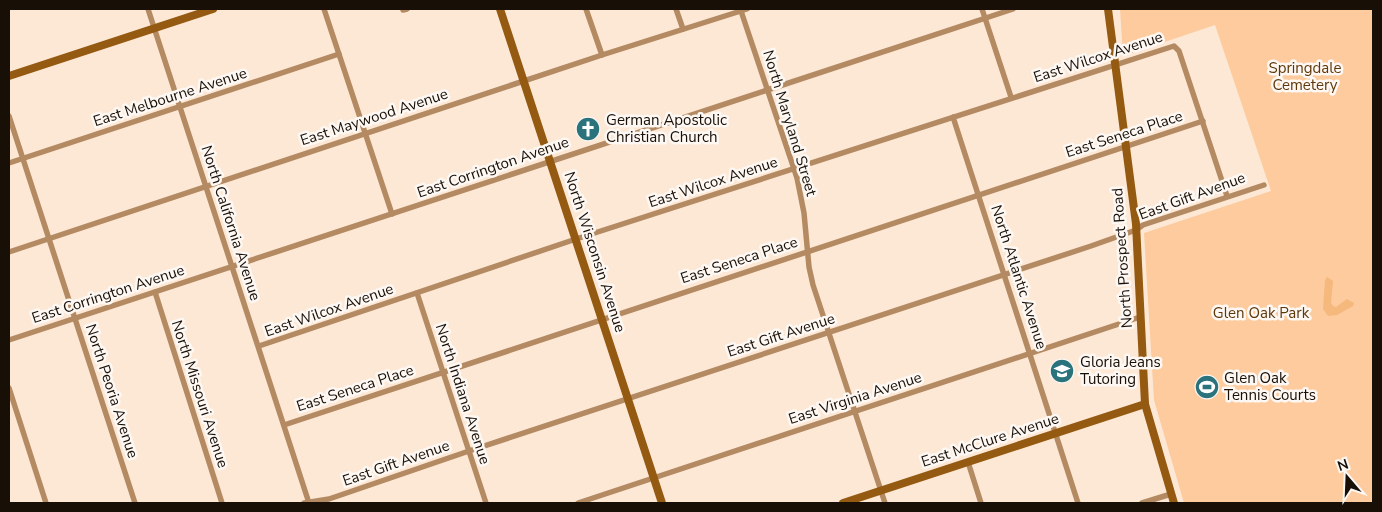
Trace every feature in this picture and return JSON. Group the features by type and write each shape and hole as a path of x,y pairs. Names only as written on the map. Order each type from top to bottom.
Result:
{"street":[{"name":"North California Avenue","path":"148,9 259,346 307,503"},
{"path":"9,76 213,9"},
{"path":"324,9 392,214"},
{"name":"North Wisconsin Avenue","path":"500,9 662,503"},
{"path":"586,9 602,55"},
{"path":"676,9 683,29"},
{"path":"982,9 1012,97"},
{"name":"East Corrington Avenue","path":"9,340 1014,9"},
{"name":"North Prospect Road","path":"1108,9 1136,230 1145,404 1174,503"},
{"name":"East Maywood Avenue","path":"9,252 602,55 744,10"},
{"name":"North Maryland Street","path":"744,10 767,89 794,168 803,207 812,280 885,503"},
{"name":"East Wilcox Avenue","path":"259,346 576,239 1012,97 1176,46 1203,121"},
{"name":"East Melbourne Avenue","path":"9,163 339,54"},
{"name":"North Peoria Avenue","path":"9,116 135,503"},
{"name":"North Atlantic Avenue","path":"953,117 1078,503"},
{"path":"1203,121 1228,196"},
{"name":"East Seneca Place","path":"284,425 1203,121"},
{"name":"East Gift Avenue","path":"307,503 329,499 469,450 1005,274 1264,184"},
{"name":"North Missouri Avenue","path":"155,292 222,503"},
{"name":"North Indiana Avenue","path":"417,293 486,503"},
{"name":"East Virginia Avenue","path":"578,503 1140,317"},
{"path":"9,388 46,503"},
{"name":"East McClure Avenue","path":"843,503 1145,404"},
{"path":"968,462 981,503"},
{"path":"1142,503 1172,494"}],"green space":[{"name":"Glen Oak Park","path":"1120,9 1373,9 1373,503 1184,503 1154,400 1144,233 1271,191 1215,25 1123,56"}],"shaded area":[{"path":"1327,277 1333,281 1331,303 1333,306 1336,307 1347,299 1354,303 1353,306 1337,315 1328,316 1323,309 1325,280"}],"place":[{"name":"German Apostolic Christian Church","path":"588,129"},
{"name":"Gloria Jeans Tutoring","path":"1062,371"},
{"name":"Glen Oak Tennis Courts","path":"1207,387"}],"park label":[{"name":"Springdale Cemetery","path":"1305,76"}]}
